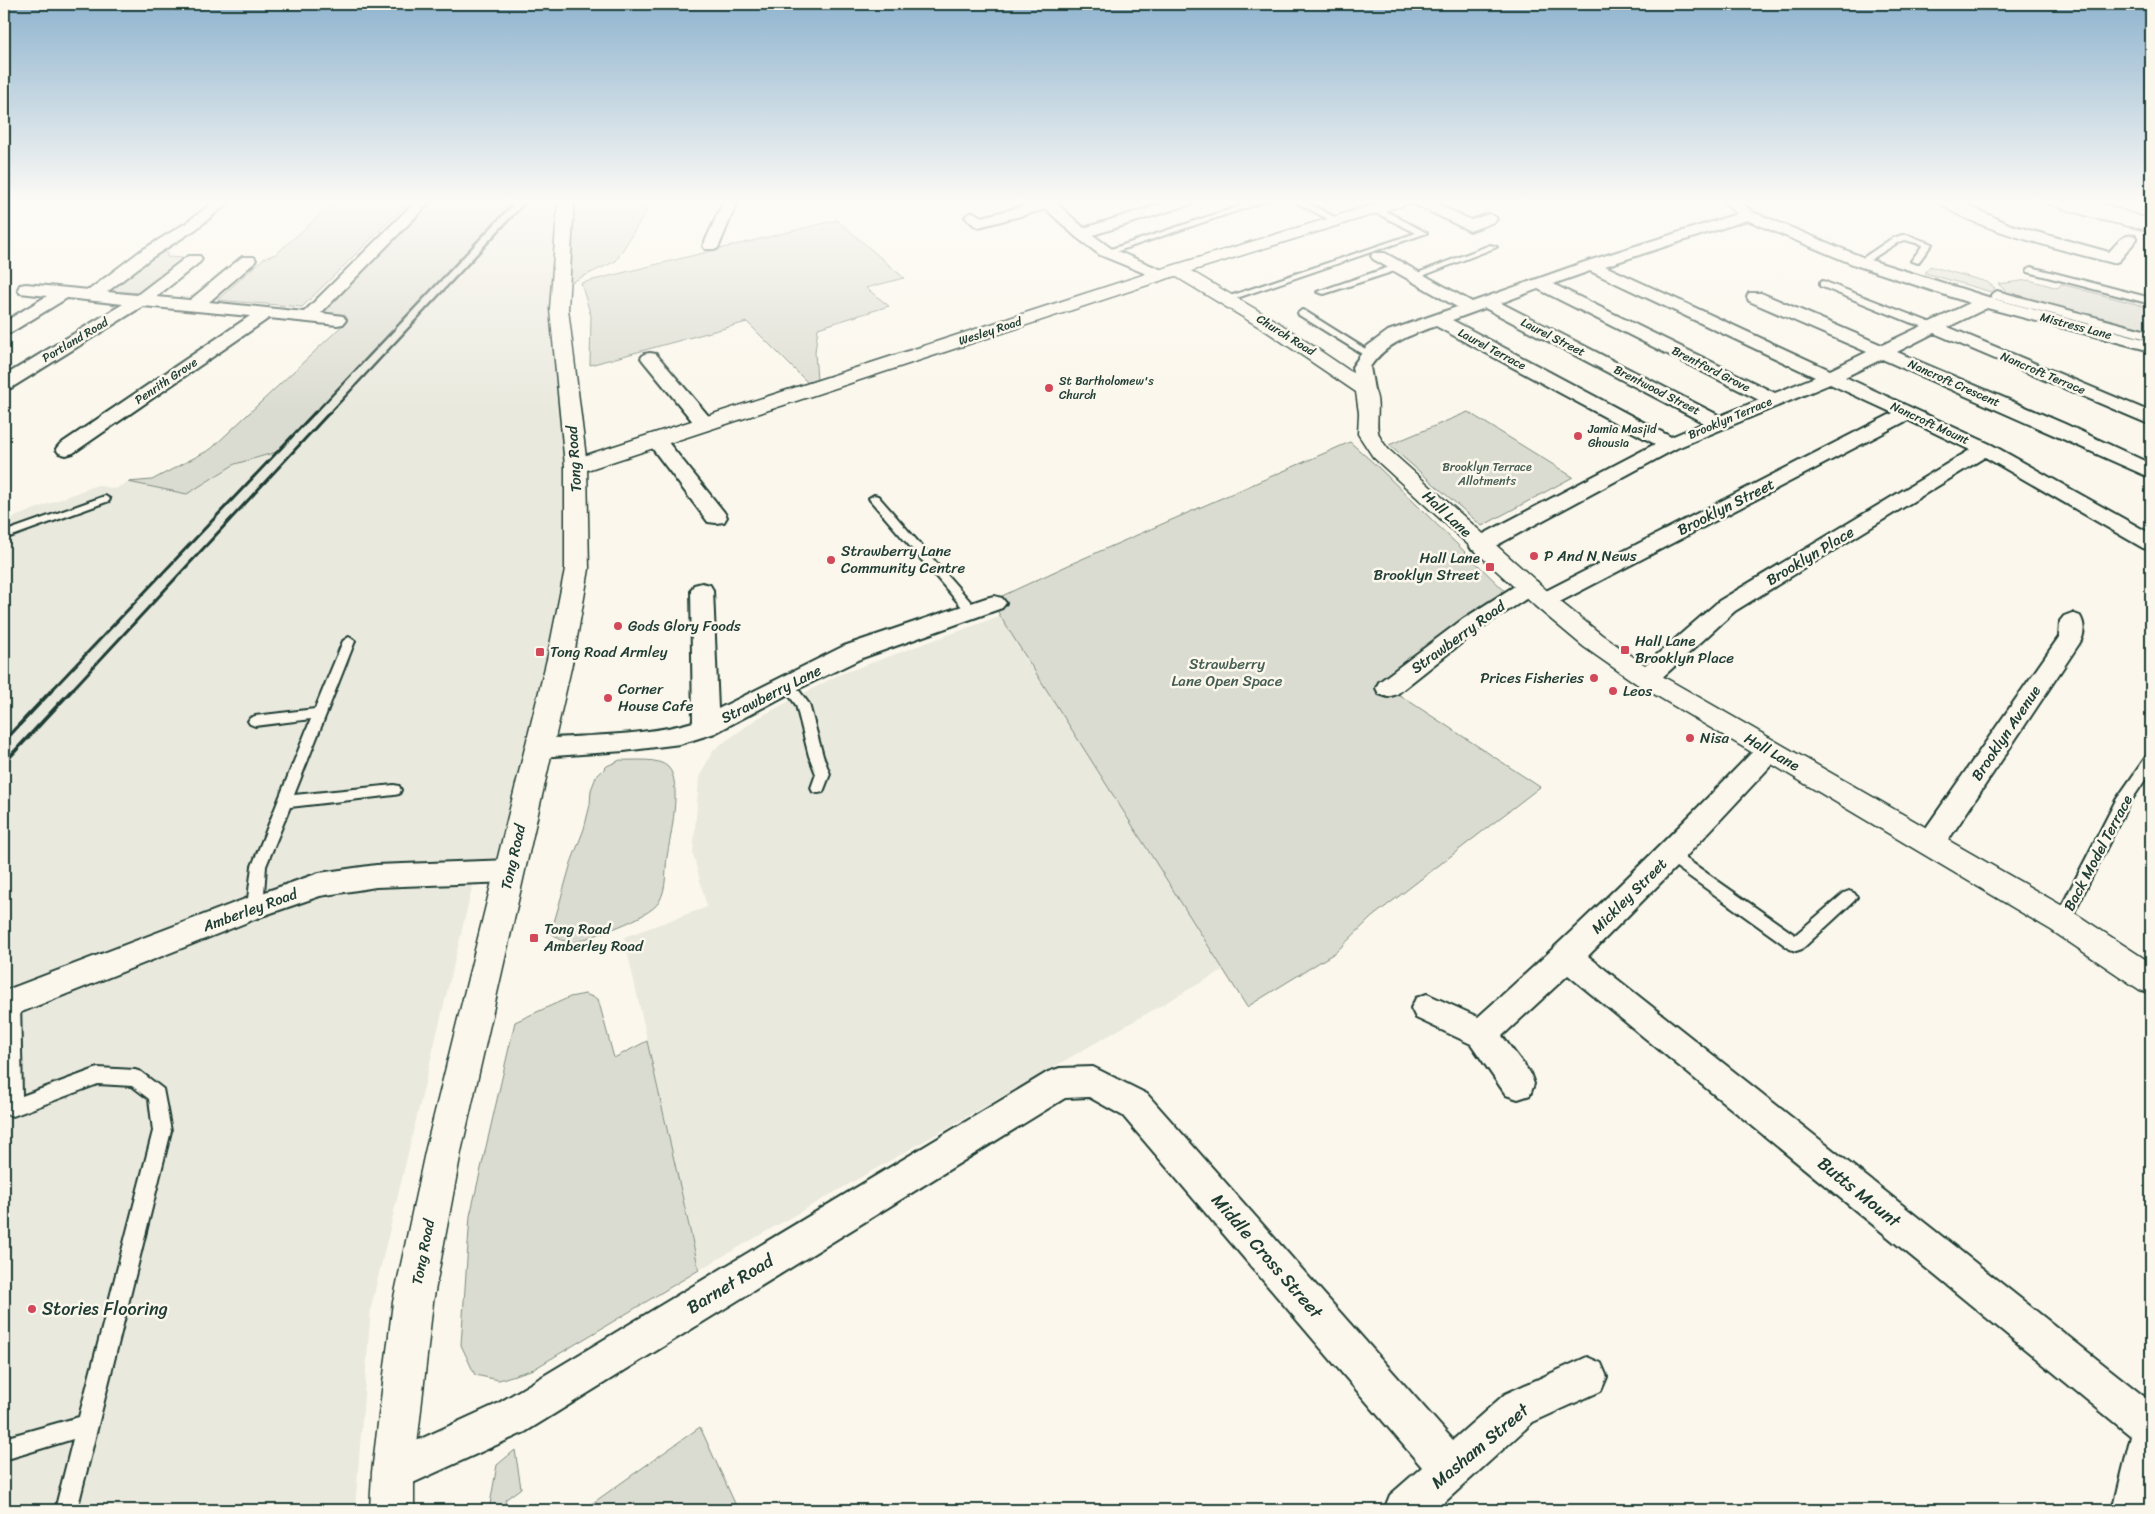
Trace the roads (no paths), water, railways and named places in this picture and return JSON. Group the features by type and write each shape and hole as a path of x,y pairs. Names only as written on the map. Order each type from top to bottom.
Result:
{"street":[{"path":"92,296 125,271"},
{"name":"Portland Road","path":"4,384 141,300 179,271"},
{"path":"194,306 235,271"},
{"path":"308,317 354,271"},
{"name":"Tong Road","path":"392,1510 393,1472 413,1302 443,1152 540,748 561,655 577,569 576,466 559,309 561,271"},
{"name":"Church Road","path":"1162,271 1228,298 1318,356 1365,390"},
{"name":"Wesley Road","path":"576,466 1177,271"},
{"name":"Laurel Street","path":"1404,271 1594,358"},
{"path":"1365,390 1361,368 1370,355 1394,335 1574,271"},
{"name":"Nancroft Mount","path":"1603,271 1985,449 2151,543"},
{"name":"Mistress Lane","path":"1891,271 2151,346"},
{"name":"Brentford Grove","path":"1538,283 1773,400"},
{"path":"26,289 337,320"},
{"path":"4,329 64,293"},
{"name":"Nancroft Crescent","path":"1755,297 2058,428 2151,472"},
{"path":"1991,299 2151,336"},
{"name":"Brooklyn Terrace","path":"1480,545 1670,444 1830,377 1991,299"},
{"name":"Penrith Grove","path":"66,449 266,313"},
{"name":"Laurel Terrace","path":"1438,320 1670,444"},
{"name":"Nancroft Terrace","path":"1934,327 2151,420"},
{"path":"650,358 705,424"},
{"name":"Brentwood Street","path":"1594,358 1719,423"},
{"name":"Hall Lane","path":"1365,390 1369,413 1368,434 1380,453 1480,545 1592,641 1646,678 1769,751 1931,842 2062,921 2151,980"},
{"name":"Brooklyn Street","path":"1536,594 1908,413"},
{"path":"656,440 716,517"},
{"name":"Brooklyn Place","path":"1646,678 1727,606 1985,449"},
{"path":"702,590 706,727"},
{"name":"Strawberry Road","path":"1388,688 1471,624 1536,594"},
{"name":"Strawberry Lane","path":"540,748 624,742 680,735 706,727 853,652 983,607"},
{"name":"Brooklyn Avenue","path":"1931,842 2071,638 2072,620"},
{"name":"Mickley Street","path":"1482,1034 1567,957 1670,856 1769,751"},
{"name":"Amberley Road","path":"8,1004 255,907 319,885 376,876 510,870"},
{"name":"Butts Mount","path":"1567,957 2151,1427"},
{"path":"1427,1008 1482,1034 1518,1084"},
{"name":"Middle Cross Street","path":"1060,1083 1093,1082 1135,1104 1451,1469"},
{"name":"Barnet Road","path":"393,1472 511,1418 1060,1083"},
{"name":"Masham Street","path":"1405,1510 1520,1408 1587,1377"},
{"path":"2134,1510 2151,1437"}],"lane":[{"path":"1228,298 1310,271"},
{"path":"1321,292 1387,271"},
{"path":"1414,276 1429,271"},
{"path":"2034,271 2151,301"},
{"path":"1823,284 1934,327"},
{"path":"1302,313 1370,355"},
{"path":"874,498 983,607"},
{"path":"4,536 105,499"},
{"path":"255,907 259,866 349,641"},
{"path":"787,684 802,704 816,756 823,774 818,788"},
{"path":"256,721 320,713"},
{"name":"Back Model Terrace","path":"2062,921 2121,804 2151,761"},
{"path":"284,802 394,790"},
{"path":"1670,856 1796,944 1849,897"},
{"path":"8,1004 14,1055 8,1110 98,1076 135,1078 157,1095 162,1131 66,1510"},
{"path":"4,1449 87,1425"}],"railway":[{"path":"314,414 449,271"},
{"path":"329,414 462,271"},
{"path":"52,690 315,412"},
{"path":"72,690 330,412"},
{"path":"4,741 53,689"},
{"path":"4,763 73,689"}],"place":[{"name":"St Bartholomew's Church","path":"1049,388"},
{"name":"Jamia Masjid Ghousia","path":"1578,436"},
{"name":"P And N News","path":"1534,556"},
{"name":"Strawberry Lane Community Centre","path":"831,560"},
{"name":"Hall Lane Brooklyn Street","path":"1490,567"},
{"name":"Gods Glory Foods","path":"618,626"},
{"name":"Hall Lane Brooklyn Place","path":"1625,650"},
{"name":"Tong Road Armley","path":"540,652"},
{"name":"Prices Fisheries","path":"1594,678"},
{"name":"Leos","path":"1613,691"},
{"name":"Corner House Cafe","path":"608,698"},
{"name":"Nisa","path":"1690,738"},
{"name":"Tong Road Amberley Road","path":"534,938"},
{"name":"Stories Flooring","path":"32,1309"}],"park label":[{"name":"Brooklyn Terrace Allotments","path":"1487,474"},
{"name":"Strawberry Lane Open Space","path":"1227,672"}]}
